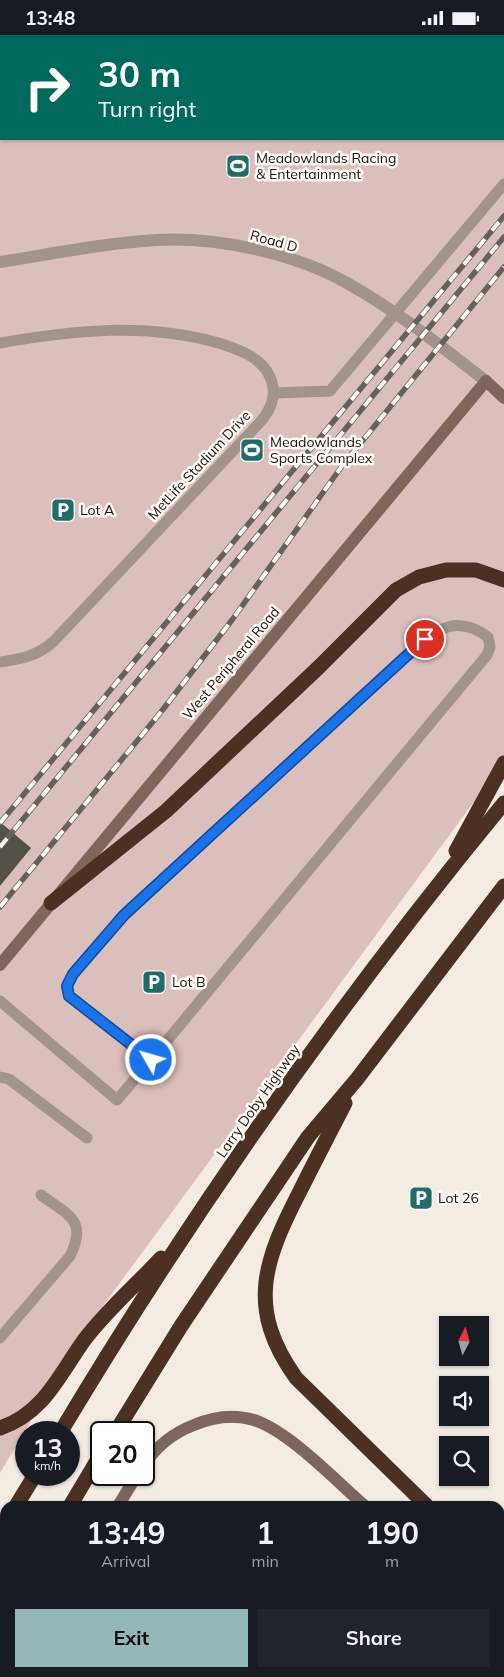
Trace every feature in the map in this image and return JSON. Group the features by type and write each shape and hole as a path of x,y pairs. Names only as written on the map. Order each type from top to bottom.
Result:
{"highway":[{"path":"51,903 166,811 319,667 396,590 419,577 446,570 476,571 504,580"},
{"path":"436,886 504,763"},
{"name":"Larry Doby Highway","path":"68,1421 190,1228 277,1101 436,886 504,803"},
{"path":"122,1421 186,1318 308,1137 357,1079 504,886"},
{"path":"357,1079 272,1248 266,1276 266,1315 273,1341 296,1378 422,1501"},
{"path":"0,1428 26,1415 38,1406 86,1338 190,1228"},
{"path":"73,1501 90,1472"},
{"path":"19,1501 28,1486"}],"street":[{"name":"Road D","path":"0,262 133,242 168,240 211,242 283,258 329,274 364,293 395,312 504,393"},
{"path":"486,381 504,398"},
{"name":"West Peripheral Road","path":"0,965 486,381"},
{"path":"155,1452 163,1443 193,1425 206,1420 228,1417 254,1421 273,1430 296,1446 359,1501"},
{"path":"121,1501 130,1486"}],"lane":[{"path":"0,343 62,334 113,330 181,334 232,347 255,359 269,373 274,393 330,391 369,347 504,184"},
{"name":"MetLife Stadium Drive","path":"0,662 27,657 54,642 263,419 274,393"},
{"path":"0,1001 118,1100 488,655 490,647 488,637 469,627 453,626 437,630 414,648 124,915 73,974 67,986 69,996 151,1060"},
{"path":"0,1077 9,1079 87,1138"},
{"path":"0,1338 70,1256 78,1241 79,1230 74,1220 41,1195"}],"shaded area":[{"name":"Meadowlands Sports Complex","path":"0,140 504,140 504,761 83,1333 31,1421 15,1421 15,1448 0,1473"}],"building":[{"path":"0,822 31,848 0,886"}],"railway":[{"path":"0,823 504,216"},
{"path":"0,847 504,237"},
{"path":"0,907 161,712 232,620 342,466 504,267"}],"place":[{"name":"Meadowlands Racing & Entertainment","path":"238,166"},
{"name":"Meadowlands Sports Complex","path":"252,450"},
{"name":"Lot A","path":"63,510"},
{"name":"Lot B","path":"154,982"},
{"name":"Lot 26","path":"421,1198"}],"route":[{"path":"151,1060 69,996 67,986 73,974 124,915 425,639"}]}
